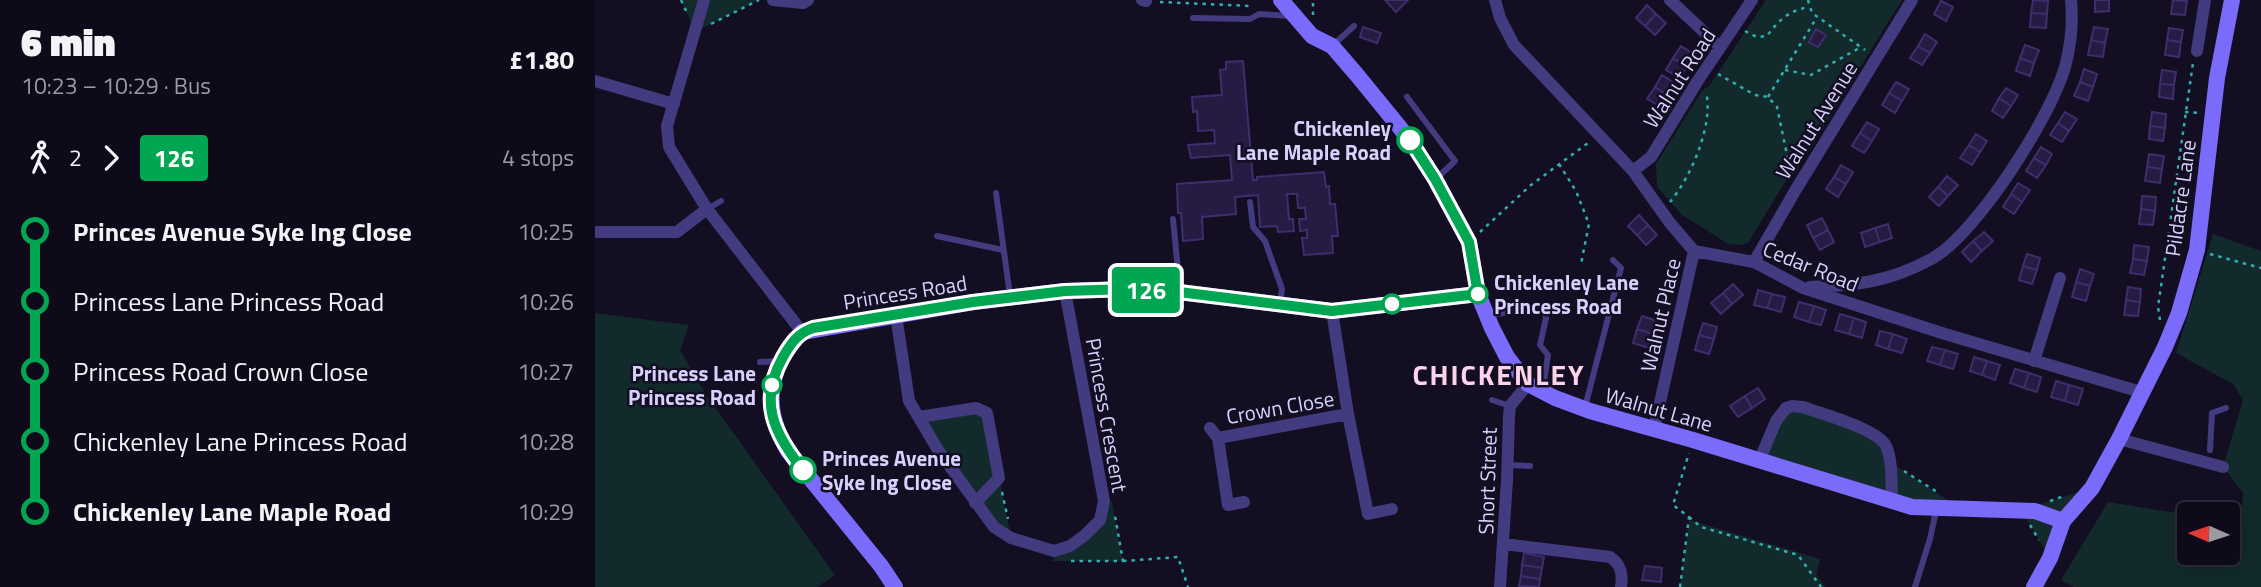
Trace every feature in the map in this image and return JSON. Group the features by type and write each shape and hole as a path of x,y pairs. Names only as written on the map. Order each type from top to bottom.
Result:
{"street":[{"path":"704,0 667,126 669,147 707,209 802,332 781,361 772,387 770,404 779,435 788,451 895,587"},
{"path":"773,0 803,3 808,0"},
{"path":"1495,0 1500,18 1514,45 1633,171 1662,212 1695,251"},
{"path":"1670,0 1720,47"},
{"name":"Walnut Road","path":"1633,171 1651,157 1752,0"},
{"name":"Walnut Avenue","path":"1754,262 1794,191 1912,0"},
{"path":"1803,288 1858,285 1898,276 1935,257 1968,229 2024,150 2049,108 2066,65 2073,21 2071,0"},
{"path":"2197,51 2205,0"},
{"name":"Pildacre Lane","path":"2063,521 2092,488 2165,347 2179,313 2197,250 2217,78 2232,0"},
{"name":"Walnut Lane","path":"1287,5 1312,36 1332,46 1410,140 1435,179 1469,242 1478,294 1507,357 1535,387 1584,409 1912,507 1938,502 2028,511 2063,521"},
{"path":"595,81 674,104"},
{"path":"595,232 677,232 707,209"},
{"name":"Cedar Road","path":"1695,251 1754,262 1803,288 2141,393"},
{"name":"Walnut Place","path":"1654,429 1695,251"},
{"path":"2034,361 2060,278"},
{"name":"Princess Road","path":"802,332 973,302 1065,291 1129,289 1179,292 1332,311 1478,294"},
{"name":"Princess Crescent","path":"1054,551 1070,546 1085,536 1100,520 1104,501 1065,291"},
{"name":"Crown Close","path":"1332,311 1348,414 1369,514 1392,509"},
{"path":"896,315 909,401 938,450 994,527 1011,538 1054,551"},
{"name":"Short Street","path":"1500,587 1510,406 1535,387"},
{"path":"1759,461 1781,414 1786,408 1797,405 1877,436 1885,446 1890,462 1892,500"},
{"path":"919,417 976,408 988,413 999,478 975,503"},
{"name":"Crown Close","path":"1244,502 1228,505 1214,433 1348,414"},
{"path":"2119,439 2223,467"},
{"path":"2208,464 2210,450"},
{"path":"2034,587 2050,558 2063,521"},
{"path":"1504,544 1610,557 1618,562 1621,570 1621,587"}],"lane":[{"path":"1193,18 1250,19 1287,5"},
{"path":"1332,46 1354,26"},
{"path":"1407,97 1455,161 1435,179"},
{"path":"996,193 1010,298"},
{"path":"707,209 721,201"},
{"path":"1250,202 1253,227 1265,241 1282,289 1280,304"},
{"path":"1173,219 1180,277 1179,292"},
{"path":"937,236 1003,250"},
{"path":"1584,409 1621,268 1613,260"},
{"path":"1487,316 1533,307 1543,308 1546,318 1540,345 1548,355 1548,362 1535,387"},
{"path":"760,362 781,361"},
{"path":"1492,400 1510,406"},
{"path":"2210,450 2212,413 2226,408"},
{"path":"1507,466 1530,466"},
{"path":"1915,587 1938,502"}],"path":[{"path":"1144,0 1182,5 1260,6"},
{"path":"1808,0 1809,7 1817,17 1877,57"},
{"path":"1736,26 1757,37 1767,36 1780,19 1798,9 1809,7"},
{"path":"1768,97 1817,17"},
{"path":"1784,69 1811,75 1861,47"},
{"path":"2160,320 2158,307 2169,225 2194,50 2197,51"},
{"path":"1708,68 1755,95 1768,97 1777,107 1794,191"},
{"path":"1662,212 1688,175 1708,120 1708,96 1705,87 1697,82"},
{"path":"1469,242 1531,185 1600,135"},
{"path":"1559,164 1576,191 1589,224 1581,264"},
{"path":"2197,250 2261,268"},
{"path":"1693,440 1673,505 1701,527 1798,555 1821,587"},
{"path":"1890,462 1938,502"},
{"path":"999,478 1011,538"},
{"path":"1104,501 1112,502 1123,561"},
{"path":"1680,587 1689,517"},
{"path":"1054,551 1053,561 1123,561 1178,557 1188,587"}],"green space":[{"path":"681,0 759,0 695,32"},
{"path":"1766,0 1902,0 1795,173 1788,177 1748,243 1728,244 1681,214 1657,187 1656,164 1702,91 1710,85"},
{"path":"2213,234 2261,251 2261,587 2074,587 2061,580 2108,502 2177,513 2177,565 2240,565 2243,493 2223,467 2243,400 2233,384 2176,353"},
{"path":"595,313 689,325 680,350 705,393 835,575 817,587 595,587"},
{"path":"1786,408 1869,432 1890,462 1961,509 1929,509 1759,461"},
{"path":"987,413 1011,538 994,527 919,417"},
{"path":"2092,488 2050,558 2021,510"},
{"path":"1104,501 1112,502 1123,561 1053,561 1054,551 1085,535"},
{"path":"1689,520 1820,559 1816,574 1825,587 1680,587"}],"building":[{"path":"1385,0 1408,0 1396,12"},
{"path":"2033,0 2048,1 2047,14 2031,13"},
{"path":"2095,0 2109,0 2109,11 2095,12"},
{"path":"2173,0 2187,1 2185,15 2171,14"},
{"path":"1941,1 1953,7 1946,21 1934,14"},
{"path":"1647,5 1656,14 1645,26 1636,18"},
{"path":"2031,13 2047,14 2046,28 2030,27"},
{"path":"1656,14 1666,23 1655,35 1645,26"},
{"path":"1363,27 1381,33 1377,43 1360,37"},
{"path":"2094,27 2108,29 2105,43 2091,40"},
{"path":"2169,28 2183,30 2181,42 2167,40"},
{"path":"1816,29 1826,35 1818,47 1809,42"},
{"path":"1925,34 1937,42 1930,53 1918,46"},
{"path":"2091,40 2105,43 2103,57 2088,55"},
{"path":"2167,40 2181,42 2179,57 2165,55"},
{"path":"2025,45 2039,50 2034,63 2020,58"},
{"path":"1681,46 1695,55 1687,67 1673,58"},
{"path":"1918,46 1930,53 1922,65 1910,58"},
{"path":"1673,58 1687,67 1679,78 1666,70"},
{"path":"2020,58 2034,63 2030,76 2016,71"},
{"path":"1243,61 1253,180 1257,180 1257,177 1324,172 1326,187 1329,186 1330,204 1335,204 1338,236 1332,236 1333,253 1304,255 1302,238 1307,238 1307,230 1300,231 1299,219 1306,219 1305,208 1298,208 1297,194 1287,194 1289,219 1293,219 1294,231 1278,232 1277,226 1260,227 1258,195 1235,197 1236,214 1202,217 1203,239 1183,241 1177,184 1232,180 1230,155 1191,158 1188,145 1215,143 1214,130 1198,131 1197,111 1193,112 1192,97 1222,95 1220,70 1226,69 1226,62"},
{"path":"2084,69 2097,74 2093,87 2080,82"},
{"path":"2162,70 2176,72 2174,85 2160,84"},
{"path":"1662,75 1675,83 1668,96 1655,87"},
{"path":"1896,82 1909,89 1902,101 1889,93"},
{"path":"2080,82 2093,87 2088,101 2074,96"},
{"path":"2160,84 2174,85 2173,99 2159,97"},
{"path":"1655,87 1668,96 1661,107 1647,99"},
{"path":"2006,88 2018,95 2011,106 1999,98"},
{"path":"1889,93 1902,101 1895,113 1882,105"},
{"path":"1999,98 2011,106 2003,118 1992,111"},
{"path":"2065,112 2077,119 2069,131 2058,123"},
{"path":"2152,112 2166,114 2165,128 2150,126"},
{"path":"1867,122 1879,129 1872,141 1860,133"},
{"path":"2058,123 2069,131 2062,142 2050,135"},
{"path":"2150,126 2165,128 2163,141 2149,139"},
{"path":"1860,133 1872,141 1864,153 1852,146"},
{"path":"1976,134 1987,141 1980,152 1969,145"},
{"path":"1969,145 1980,152 1972,165 1960,158"},
{"path":"2041,147 2052,154 2046,165 2034,158"},
{"path":"2149,154 2164,156 2162,169 2147,167"},
{"path":"2034,158 2046,165 2037,178 2026,171"},
{"path":"1841,165 1853,172 1846,184 1834,177"},
{"path":"2147,167 2162,169 2160,183 2145,181"},
{"path":"1947,176 1958,185 1948,196 1938,187"},
{"path":"1834,177 1846,184 1838,197 1826,189"},
{"path":"2018,183 2030,190 2022,202 2011,194"},
{"path":"1938,187 1948,196 1939,206 1929,197"},
{"path":"2011,194 2022,202 2014,214 2003,207"},
{"path":"2142,196 2156,197 2155,211 2141,209"},
{"path":"2141,209 2155,211 2153,225 2139,224"},
{"path":"1639,215 1648,225 1637,235 1628,226"},
{"path":"1822,218 1828,230 1813,238 1807,225"},
{"path":"1888,224 1892,238 1880,242 1875,228"},
{"path":"1648,225 1657,235 1646,245 1637,235"},
{"path":"1875,228 1880,242 1865,247 1861,233"},
{"path":"1828,230 1834,242 1820,250 1813,238"},
{"path":"1984,232 1993,241 1982,251 1973,241"},
{"path":"1973,241 1982,251 1971,262 1962,252"},
{"path":"2134,245 2149,247 2147,261 2133,259"},
{"path":"2027,254 2040,258 2037,270 2023,266"},
{"path":"2133,259 2147,261 2144,275 2130,273"},
{"path":"2023,266 2037,270 2032,284 2019,280"},
{"path":"2080,269 2094,274 2090,286 2076,282"},
{"path":"2076,282 2090,286 2086,301 2072,297"},
{"path":"1733,284 1743,295 1732,304 1723,293"},
{"path":"2128,287 2141,289 2140,302 2126,300"},
{"path":"1758,290 1772,294 1767,308 1754,305"},
{"path":"1723,293 1732,304 1721,314 1711,303"},
{"path":"1772,294 1785,297 1781,312 1767,308"},
{"path":"2126,300 2140,302 2138,316 2124,315"},
{"path":"1799,302 1814,306 1809,322 1794,317"},
{"path":"1814,306 1826,310 1821,325 1809,322"},
{"path":"1840,314 1854,318 1849,334 1835,330"},
{"path":"1642,316 1657,321 1653,334 1637,329"},
{"path":"1854,318 1866,322 1862,338 1849,334"},
{"path":"1703,323 1717,327 1714,339 1699,335"},
{"path":"1637,329 1653,334 1649,348 1633,343"},
{"path":"1880,331 1893,334 1888,349 1876,345"},
{"path":"1893,334 1907,339 1902,353 1888,349"},
{"path":"1699,335 1714,339 1709,354 1695,350"},
{"path":"1932,347 1945,350 1940,365 1927,361"},
{"path":"1945,350 1958,354 1953,369 1940,365"},
{"path":"1974,357 1987,361 1982,375 1970,371"},
{"path":"1987,361 2000,365 1995,380 1982,375"},
{"path":"2015,369 2029,373 2024,388 2010,383"},
{"path":"2029,373 2041,377 2037,392 2024,388"},
{"path":"2056,381 2069,385 2065,401 2051,397"},
{"path":"2069,385 2083,389 2078,405 2065,401"},
{"path":"1758,388 1765,399 1752,408 1745,396"},
{"path":"1745,396 1752,408 1738,417 1730,406"},
{"path":"1524,553 1544,557 1542,568 1522,565"},
{"path":"1522,565 1542,568 1540,579 1521,576"},
{"path":"1645,566 1662,568 1661,582 1642,580"},
{"path":"1521,576 1540,579 1539,587 1519,586"}],"bus line":[{"name":"126","path":"803,470 779,435 770,404 776,372 784,355 802,332 813,328 973,302 1065,291 1129,289 1179,292 1332,311 1478,294 1469,242 1435,179 1410,140"}],"place":[{"name":"Chickenley Lane Maple Road","path":"1410,140"},
{"name":"Chickenley Lane Princess Road","path":"1478,294"},
{"name":"Princess Lane Princess Road","path":"772,385"},
{"name":"Princes Avenue Syke Ing Close","path":"803,470"}],"district":[{"name":"CHICKENLEY","path":"1499,374"}]}
